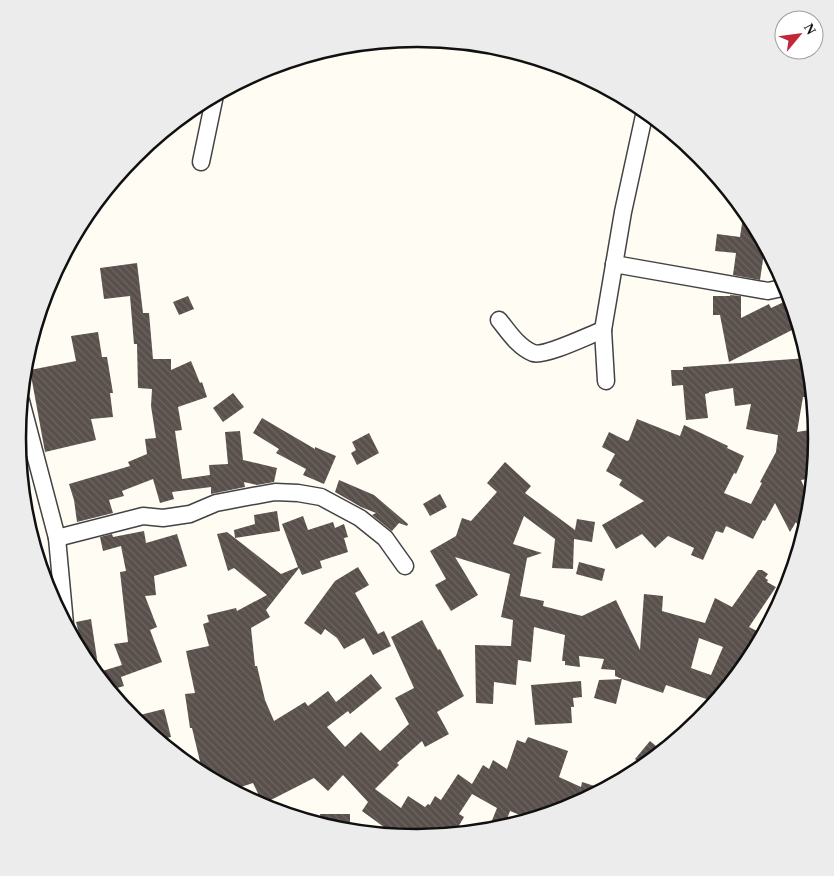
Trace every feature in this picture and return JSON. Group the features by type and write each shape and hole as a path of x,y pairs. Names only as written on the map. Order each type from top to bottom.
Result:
{"street":[{"path":"201,162 213,105"},
{"path":"606,381 603,330 623,212 643,120"},
{"path":"614,264 768,291 778,289"},
{"path":"499,320 519,344 534,353 545,353 603,330"},
{"path":"27,423 56,538 63,602"},
{"path":"56,538 143,516 164,518 190,514 216,503 242,498 275,492 298,493 321,497 360,518 385,538 405,566"}],"building":[{"path":"742,222 763,258 760,280 733,275 736,253 715,251 717,234 740,237"},
{"path":"137,263 143,313 149,313 153,359 171,359 171,370 191,361 200,383 202,382 207,397 178,407 182,430 175,431 182,479 210,475 209,465 228,464 225,432 240,431 243,460 277,468 274,482 257,485 244,482 245,487 211,494 211,487 172,492 174,499 160,503 153,479 122,491 124,496 109,500 113,513 77,522 74,500 69,484 130,466 128,462 147,454 145,439 156,438 151,406 152,389 138,388 137,344 134,344 130,296 104,299 100,268"},
{"path":"188,296 194,309 179,315 173,302"},
{"path":"713,296 741,296 741,318 769,304 771,308 783,302 792,330 729,362 720,315 713,315"},
{"path":"98,332 102,357 107,357 113,393 110,393 113,417 91,419 96,440 45,452 31,378 33,369 76,361 71,336"},
{"path":"799,359 805,397 803,397 797,432 808,430 807,464 805,479 801,480 804,487 797,525 796,522 790,532 775,503 753,539 726,526 723,533 716,531 703,560 691,555 694,548 668,536 655,548 642,534 616,549 602,525 644,501 619,485 622,480 606,471 615,454 602,447 609,432 627,441 637,419 680,436 684,425 728,446 727,448 744,456 736,474 734,473 724,493 751,504 776,452 778,435 746,429 751,404 735,406 733,388 705,394 708,418 686,420 683,385 672,386 671,370 683,370 683,367"},
{"path":"233,393 244,407 223,422 213,408"},
{"path":"262,418 315,449 315,447 336,456 324,484 303,475 306,469 276,453 279,449 253,433"},
{"path":"369,433 379,453 357,465 351,453 356,450 352,442"},
{"path":"505,462 531,486 525,493 575,530 577,519 595,522 592,542 574,539 573,569 552,568 555,539 524,516 513,544 542,553 527,558 520,596 544,601 543,606 582,616 616,600 640,650 644,594 663,596 662,611 705,623 715,598 732,607 758,570 768,574 765,578 768,580 767,582 776,587 749,627 756,631 742,655 711,696 708,699 666,685 663,693 622,679 615,676 615,670 601,669 604,659 579,656 580,667 565,665 565,661 562,661 565,635 534,627 531,662 518,660 516,685 494,682 493,704 476,703 475,645 511,646 513,620 501,617 510,574 455,557 478,595 451,611 435,585 446,579 430,551 456,536 462,518 471,521 497,492 487,483","holes":["699,638 723,647 711,675 691,668"]},
{"path":"339,480 374,495 408,524 407,526 399,523 392,531 372,515 376,513 335,492"},
{"path":"440,494 447,507 430,516 423,504"},
{"path":"277,511 280,531 235,538 234,530 255,524 254,515"},
{"path":"303,516 308,530 333,522 335,528 344,524 348,537 344,538 348,552 320,561 322,568 302,575 299,568 266,610 270,617 251,628 255,666 257,666 265,700 274,721 305,702 308,706 328,691 336,702 371,674 382,688 350,714 348,711 327,727 345,747 361,732 380,751 409,724 395,698 414,688 391,637 422,620 438,650 440,649 464,696 437,712 449,734 425,747 422,741 397,763 399,765 375,789 401,808 408,796 425,807 428,804 430,805 435,796 441,800 458,774 472,784 483,765 489,769 493,760 507,769 517,740 525,743 528,737 568,751 559,777 581,787 582,782 594,786 543,808 519,815 510,811 508,818 492,821 497,808 472,794 459,814 464,817 459,826 417,829 391,828 384,827 362,811 368,802 343,775 328,791 314,778 270,800 259,795 253,783 242,787 200,763 192,728 190,728 185,694 195,693 186,651 209,646 203,624 209,622 207,615 236,608 237,611 267,595 234,568 228,571 217,534 227,532 281,574 298,567 282,524"},
{"path":"144,531 146,543 177,534 187,566 154,576 156,595 145,596 157,627 150,630 162,662 121,677 124,686 117,688 103,671 122,665 114,644 128,642 120,572 126,571 121,546 103,551 100,537 112,534 113,537"},
{"path":"579,562 605,569 602,581 576,574"},
{"path":"358,567 369,585 355,593 378,634 384,631 391,646 373,655 364,638 344,649 337,638 325,629 321,635 304,623 335,581"},
{"path":"91,619 98,663 79,632 76,622"},
{"path":"622,679 616,704 594,698 599,680"},
{"path":"581,681 582,697 573,698 574,707 571,707 572,723 535,725 531,685"},
{"path":"164,709 171,737 167,738 142,715"},
{"path":"650,741 657,747 637,761 635,759"},
{"path":"320,814 350,814 350,822 341,821 320,816"}]}
